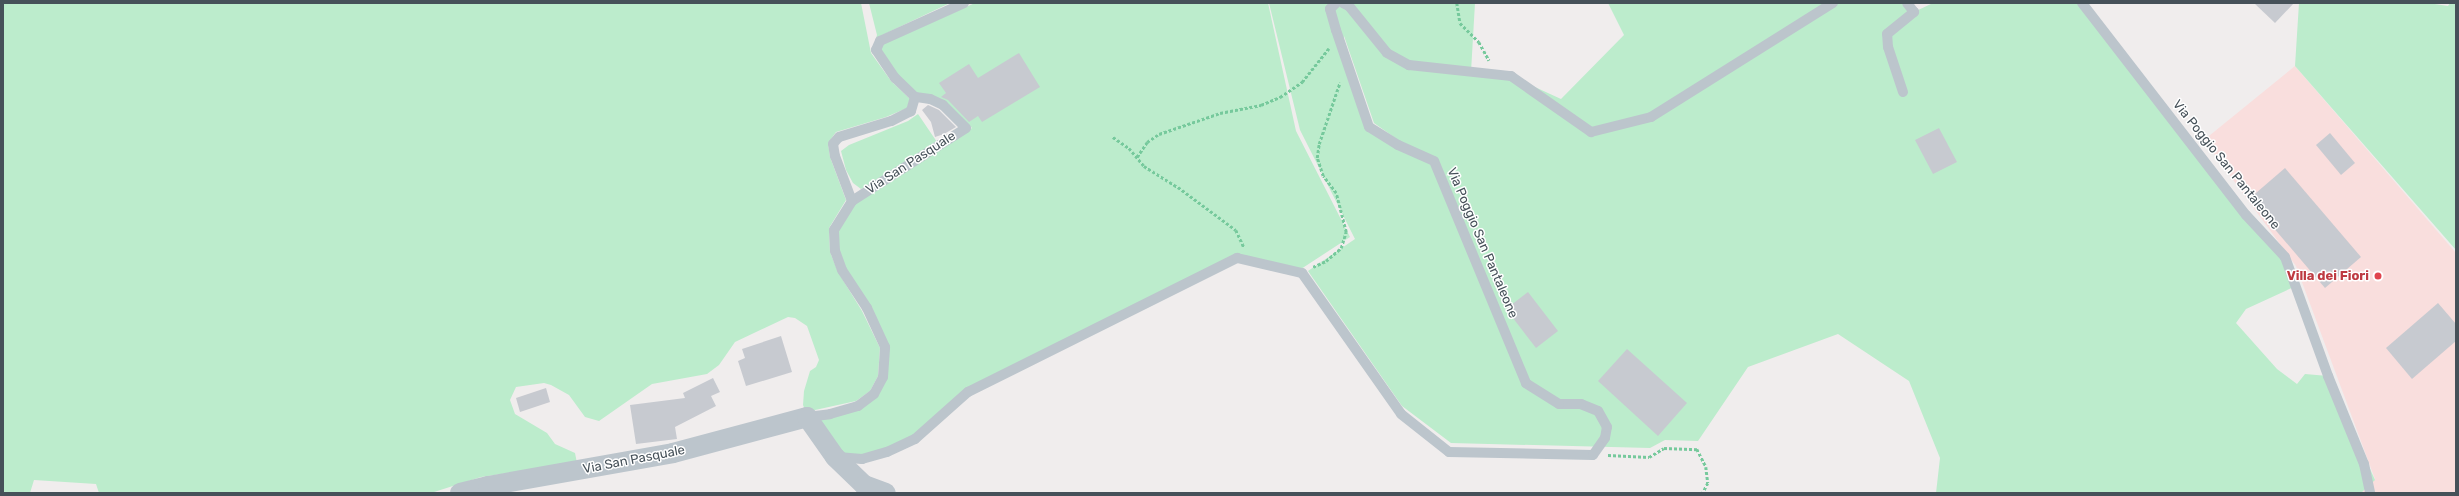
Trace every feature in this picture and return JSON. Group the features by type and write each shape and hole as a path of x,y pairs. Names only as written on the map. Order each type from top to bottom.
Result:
{"street":[{"path":"807,417 835,456 864,485 886,493"},
{"name":"Via San Pasquale","path":"460,493 488,486 673,453 807,417"}],"lane":[{"path":"915,97 895,78 876,50 880,41 964,3"},
{"name":"Via Poggio San Pantaleone","path":"1336,3 1330,10 1338,38 1369,127 1398,145 1434,161 1526,383 1559,404 1581,404 1598,411 1607,427 1605,438 1593,455"},
{"path":"1343,3 1349,6 1387,53 1409,65 1511,76 1591,132 1650,116 1833,3"},
{"path":"1903,92 1888,47 1887,34 1914,12 1907,3"},
{"name":"Via Poggio San Pantaleone","path":"2082,3 2246,215 2285,257 2300,286 2328,376 2364,464 2370,493"},
{"name":"Via San Pasquale","path":"807,417 830,414 858,406 874,394 883,378 885,347 867,308 842,270 835,251 834,230 852,201 966,128 943,105 930,99 915,97 911,111 891,121 839,137 834,144 835,156 852,201"},
{"path":"835,456 862,459 887,452 915,439 968,392 1237,258 1302,273 1401,414 1449,452 1593,455"}],"path":[{"path":"1457,3 1460,22 1479,42 1491,62 1490,74"},
{"path":"1137,157 1147,142 1159,134 1196,123 1220,113 1262,105 1280,97 1302,82 1338,38"},
{"path":"1302,273 1326,261 1341,248 1346,232 1336,193 1324,176 1317,158 1319,144 1340,82 1344,54"},
{"path":"1113,137 1129,148 1144,166 1178,187 1236,230 1249,261"},
{"path":"1593,455 1648,457 1664,448 1697,449 1706,467 1708,483 1703,493"}],"shaded area":[{"name":"Villa dei Fiori","path":"2295,66 2456,253 2456,493 2361,493 2375,479 2296,266 2204,140"}],"green space":[{"path":"3,3 861,3 871,53 891,81 910,99 907,108 886,117 836,132 828,143 830,157 846,200 829,228 830,252 838,272 862,311 880,348 878,376 870,391 856,401 806,412 803,405 804,391 810,371 816,367 819,360 807,326 795,318 788,317 735,342 719,365 707,374 652,384 599,421 585,417 569,395 551,385 544,383 516,387 510,400 515,414 547,433 555,444 575,453 577,463 481,477 431,493 99,493 96,484 34,480 30,493 3,493"},
{"path":"869,3 950,3 876,38 877,35"},
{"path":"975,3 1268,3 1296,131 1350,237 1301,269 1236,254 965,389 913,436 886,449 861,455 837,453 813,420 877,397 889,347 846,268 839,250 838,231 855,204 972,128 945,102 917,94 898,76 880,50 883,44"},
{"path":"1269,3 1475,3 1471,72 1511,76 1561,99 1624,35 1608,3 1907,3 1914,12 1933,3 2082,3 2285,257 2296,286 2246,309 2236,323 2277,369 2297,384 2305,374 2328,376 2375,480 2361,493 1936,493 1940,458 1909,381 1838,334 1748,367 1698,441 1665,440 1650,448 1451,443 1402,406 1308,271 1355,239 1300,130","holes":["1344,36 1374,123 1401,142 1369,127 1342,48"]},
{"path":"2299,3 2428,3 2448,6 2450,3 2456,3 2456,250 2295,66"},
{"path":"918,114 937,142 861,189 853,183 846,170 841,151 849,145 908,121"}],"building":[{"path":"2254,3 2294,3 2275,23"},
{"path":"1019,53 1040,87 982,122 978,116 969,122 948,100 941,97 946,93 939,83 969,64 978,78"},
{"path":"928,105 939,110 956,127 935,137 931,122 922,110"},
{"path":"1939,128 1957,162 1933,174 1915,140"},
{"path":"2330,133 2355,163 2341,175 2316,145"},
{"path":"2285,168 2361,257 2325,288 2249,199"},
{"path":"1528,292 1558,331 1536,348 1506,309"},
{"path":"2438,303 2456,324 2456,341 2412,379 2386,348"},
{"path":"781,336 792,372 746,386 738,361 745,358 742,349"},
{"path":"1627,349 1687,403 1658,436 1598,381"},
{"path":"713,378 720,392 711,396 716,406 675,427 677,439 636,444 630,405 685,398 683,393"},
{"path":"546,388 550,402 520,412 516,398"}],"place":[{"name":"Villa dei Fiori","path":"2378,276"}]}
